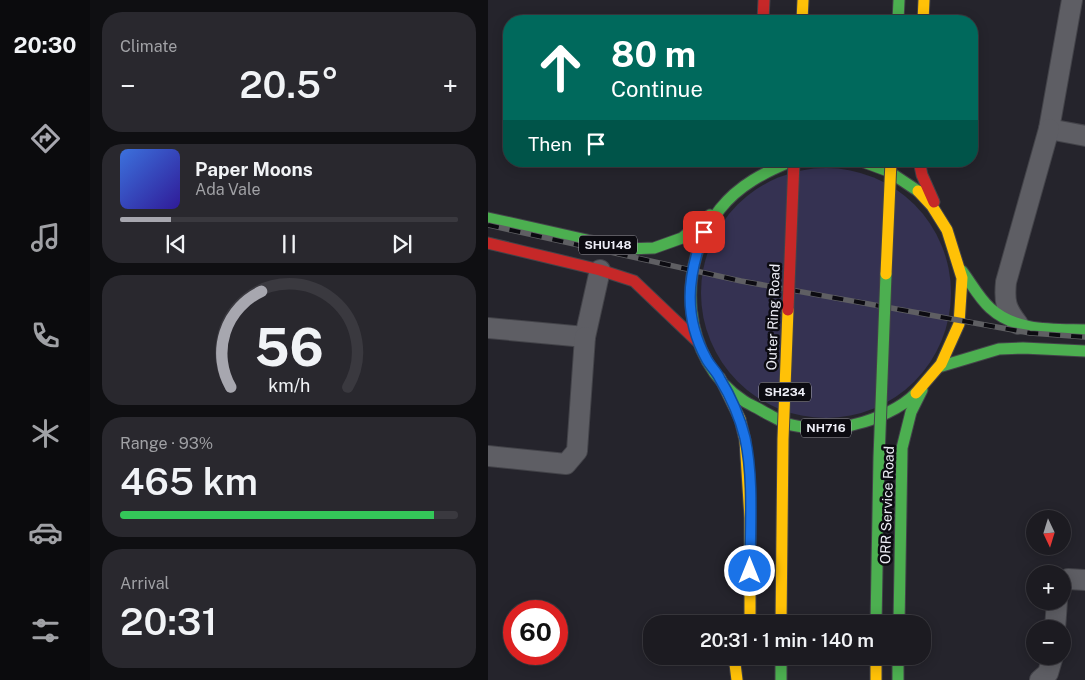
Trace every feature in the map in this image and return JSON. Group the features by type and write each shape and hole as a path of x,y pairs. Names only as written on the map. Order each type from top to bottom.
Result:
{"main road":[{"path":"763,15 764,0"},
{"path":"802,15 803,0"},
{"path":"898,15 899,0"},
{"path":"923,15 924,0"},
{"name":"NH716","path":"773,167 754,177 721,205 704,232 694,259 689,286 691,314 698,342 708,361 735,394 758,410 791,424 812,428 855,426 895,410 922,390 942,366 953,344 960,320 963,296 962,271 955,245 943,222 927,200 910,185 890,172 877,167"},
{"name":"Outer Ring Road","path":"782,615 782,439 793,167"},
{"path":"876,615 879,458 890,167"},
{"path":"920,167 943,222"},
{"path":"721,205 742,172"},
{"name":"SHU148","path":"488,218 627,249 654,248 682,238 721,205"},
{"name":"SHU148","path":"488,243 600,270 634,281 698,342"},
{"name":"NH716","path":"962,271 990,308 1005,319 1018,324 1086,330"},
{"path":"942,366 999,349 1023,348 1086,351"},
{"path":"720,378 740,419 745,440 750,518 750,615"},
{"name":"ORR Service Road","path":"899,615 901,472 905,437 911,412 922,390"},
{"path":"905,437 913,482"},
{"path":"738,558 750,518"},
{"path":"902,615 909,589 912,537"},
{"path":"735,665 737,680"},
{"path":"781,665 781,680"},
{"path":"876,665 876,680"},
{"path":"898,665 898,680"}],"street":[{"path":"1018,324 1009,312 1004,298 1006,282 1049,129 1072,0"},
{"path":"1049,129 1086,136"},
{"path":"488,456 566,464 577,451 585,337 600,270"},
{"path":"488,328 585,337"},
{"path":"1071,579 1086,580"},
{"path":"1040,680 1048,673 1050,665"}],"shaded area":[{"path":"826,168 862,174 885,183 905,196 923,214 941,245 948,269 951,293 945,329 936,352 923,372 905,390 874,408 850,415 826,418 790,412 767,403 747,390 729,372 711,341 704,317 701,293 707,257 716,234 729,214 747,196 778,178 802,171"}],"railway":[{"path":"488,225 741,281 1030,333 1086,337"}],"traffic: fast":[{"path":"898,15 899,0"},
{"path":"779,167 744,186 727,200 706,232 696,257 691,284 691,311 697,337 707,362 723,383 744,401 785,423 804,427 836,429 863,422 896,408 916,393"},
{"path":"877,167 888,171 918,191"},
{"path":"488,218 627,249 654,248 682,238 710,215"},
{"path":"962,271 986,304 1000,316 1036,328 1086,330"},
{"path":"876,615 879,458 886,274"},
{"path":"942,366 999,349 1023,348 1086,351"},
{"path":"899,615 902,448 911,412 922,390"},
{"path":"781,665 781,680"},
{"path":"898,665 898,680"}],"traffic: slow":[{"path":"802,15 803,0"},
{"path":"923,15 924,0"},
{"path":"886,274 891,167"},
{"path":"916,393 941,364 959,324 962,278 947,230 932,206 918,191"},
{"path":"781,615 783,439 788,310"},
{"path":"720,378 740,419 745,440 750,518 750,615"},
{"path":"735,665 737,680"},
{"path":"876,665 876,680"}],"traffic: jam":[{"path":"763,15 764,0"},
{"path":"788,310 794,167"},
{"path":"920,167 934,202"},
{"path":"488,243 600,270 634,281 698,342"}],"route":[{"path":"704,232 694,259 689,286 691,314 698,342 720,378 740,419 745,440 750,518 750,571"}]}
